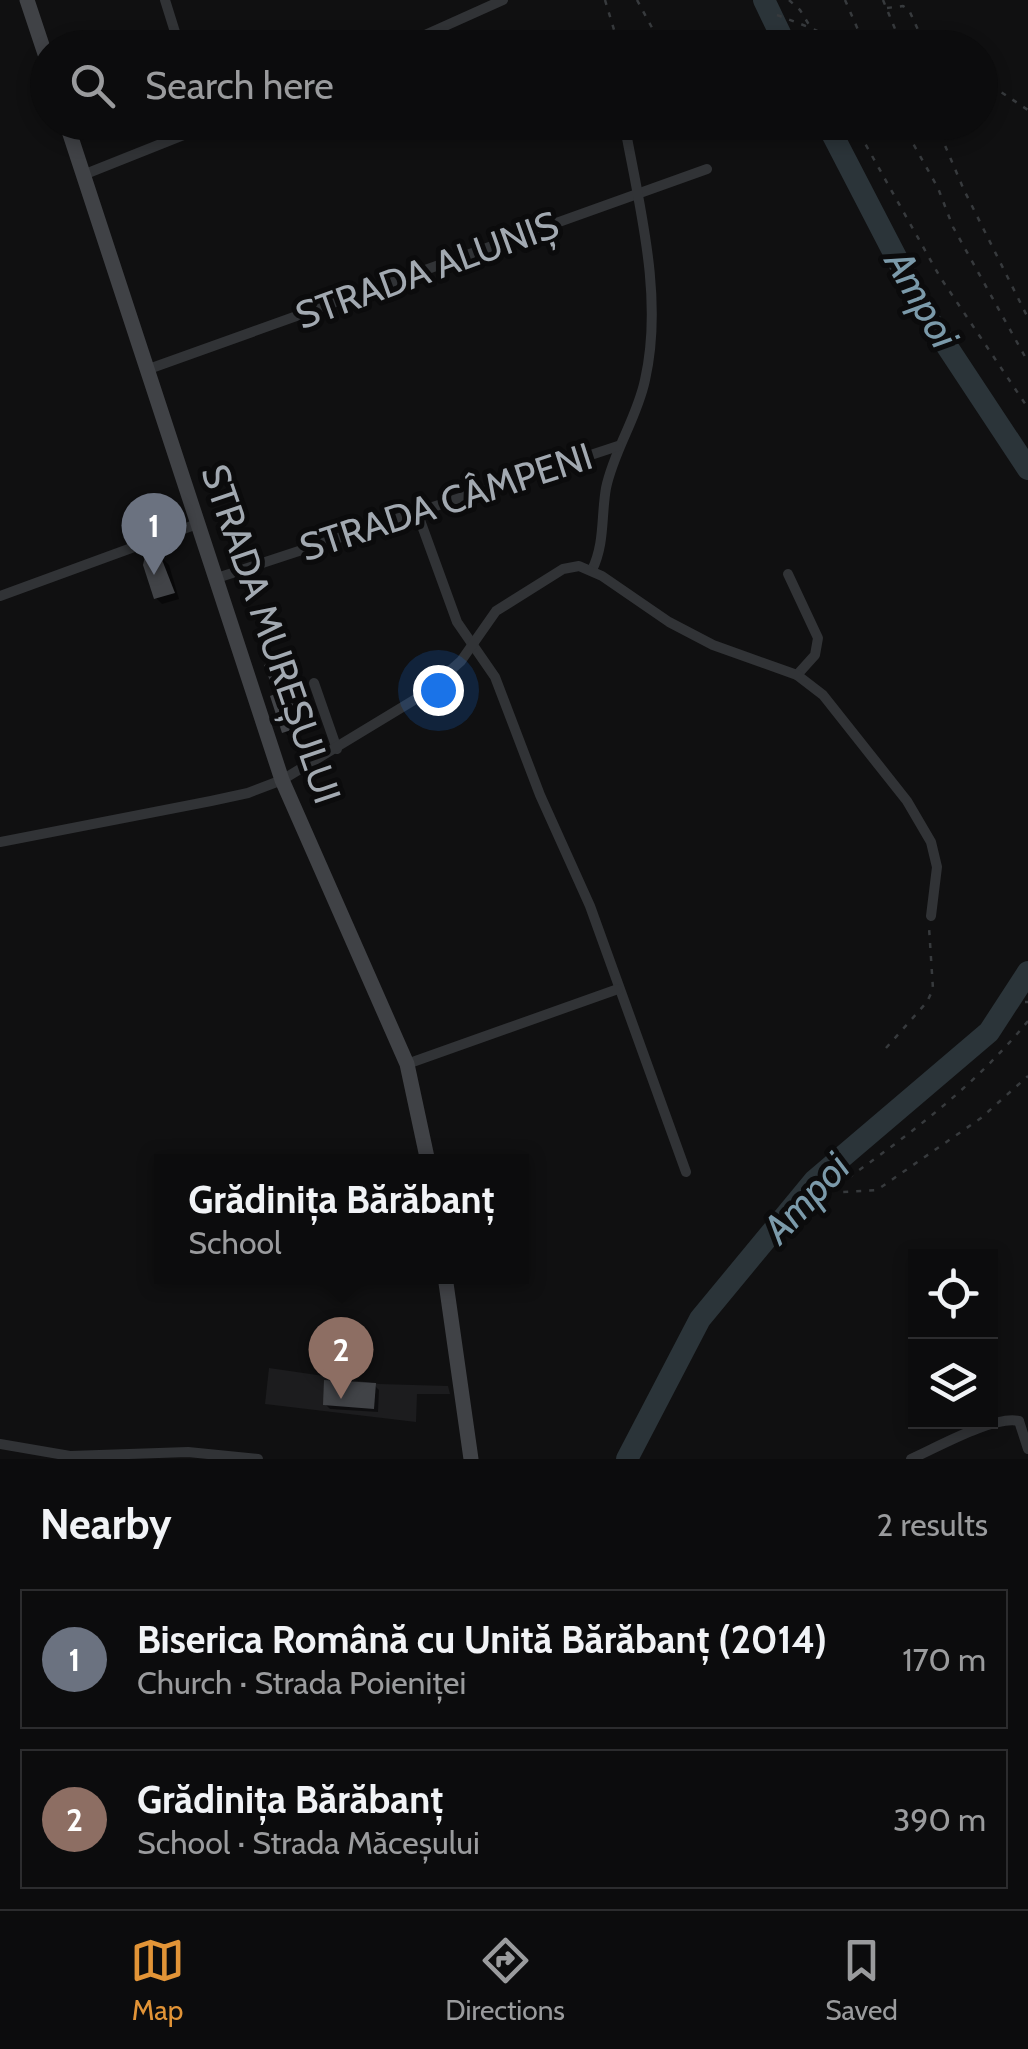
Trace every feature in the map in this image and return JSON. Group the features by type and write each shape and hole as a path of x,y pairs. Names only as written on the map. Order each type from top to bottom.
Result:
{"street":[{"path":"164,0 174,30"},
{"path":"436,30 504,0"},
{"path":"26,1 36,30"},
{"name":"STRADA MUREȘULUI","path":"72,140 282,780 407,1064 426,1154"},
{"path":"84,175 170,140"},
{"name":"STRADA CÂMPENI","path":"592,570 600,553 606,489 618,446 645,382 649,346 652,308 627,140"},
{"name":"STRADA ALUNIȘ","path":"146,370 707,169"},
{"name":"STRADA CÂMPENI","path":"217,578 618,446"},
{"path":"416,512 457,622 495,677 540,795 590,906 686,1172"},
{"path":"0,596 197,524"},
{"path":"0,842 211,802 282,780 424,694 472,648 485,623 524,590 563,568 579,566 592,570 669,622 713,645 797,675 836,708 921,822 931,842 937,867 931,916"},
{"path":"788,574 818,638 815,655 797,675"},
{"path":"314,683 337,749"},
{"path":"407,1064 618,989"},
{"path":"446,1284 471,1459"},
{"path":"911,1459 996,1423 1023,1417 1028,1454"},
{"path":"0,1444 69,1458 188,1452 258,1459"}],"path":[{"path":"605,0 614,30"},
{"path":"637,0 653,30"},
{"path":"789,0 810,28"},
{"path":"845,0 858,30"},
{"path":"884,0 896,30"},
{"path":"887,8 903,6 909,10 918,30"},
{"path":"776,15 814,30"},
{"path":"998,90 1028,110"},
{"path":"862,140 940,276 1028,408"},
{"path":"911,140 938,188 953,227 1028,362"},
{"path":"943,140 1028,318"},
{"path":"886,1048 927,1002 933,989 931,916"},
{"path":"1028,1022 971,1084 920,1128 841,1183 839,1189 876,1190 981,1118 1028,1076"}],"shaded area":[{"path":"269,1368 379,1384 448,1386 450,1394 417,1394 416,1422 265,1404"}],"building":[{"path":"159,552 175,593 154,599 143,565 145,556"},
{"path":"283,659 293,688 300,686 313,723 282,733 270,696 275,694 264,665"},
{"path":"324,1380 376,1383 374,1409 323,1405"}],"waterway":[{"name":"Ampoi","path":"764,0 778,30"},
{"name":"Ampoi","path":"835,140 925,313 1028,469"},
{"name":"Ampoi","path":"627,1459 700,1319 814,1181 989,1032 1028,972"}],"place":[{"name":"Biserica Română cu Unită Bărăbanț (2014)","path":"154,575"},
{"name":"Grădinița Bărăbanț","path":"341,1399"}]}
